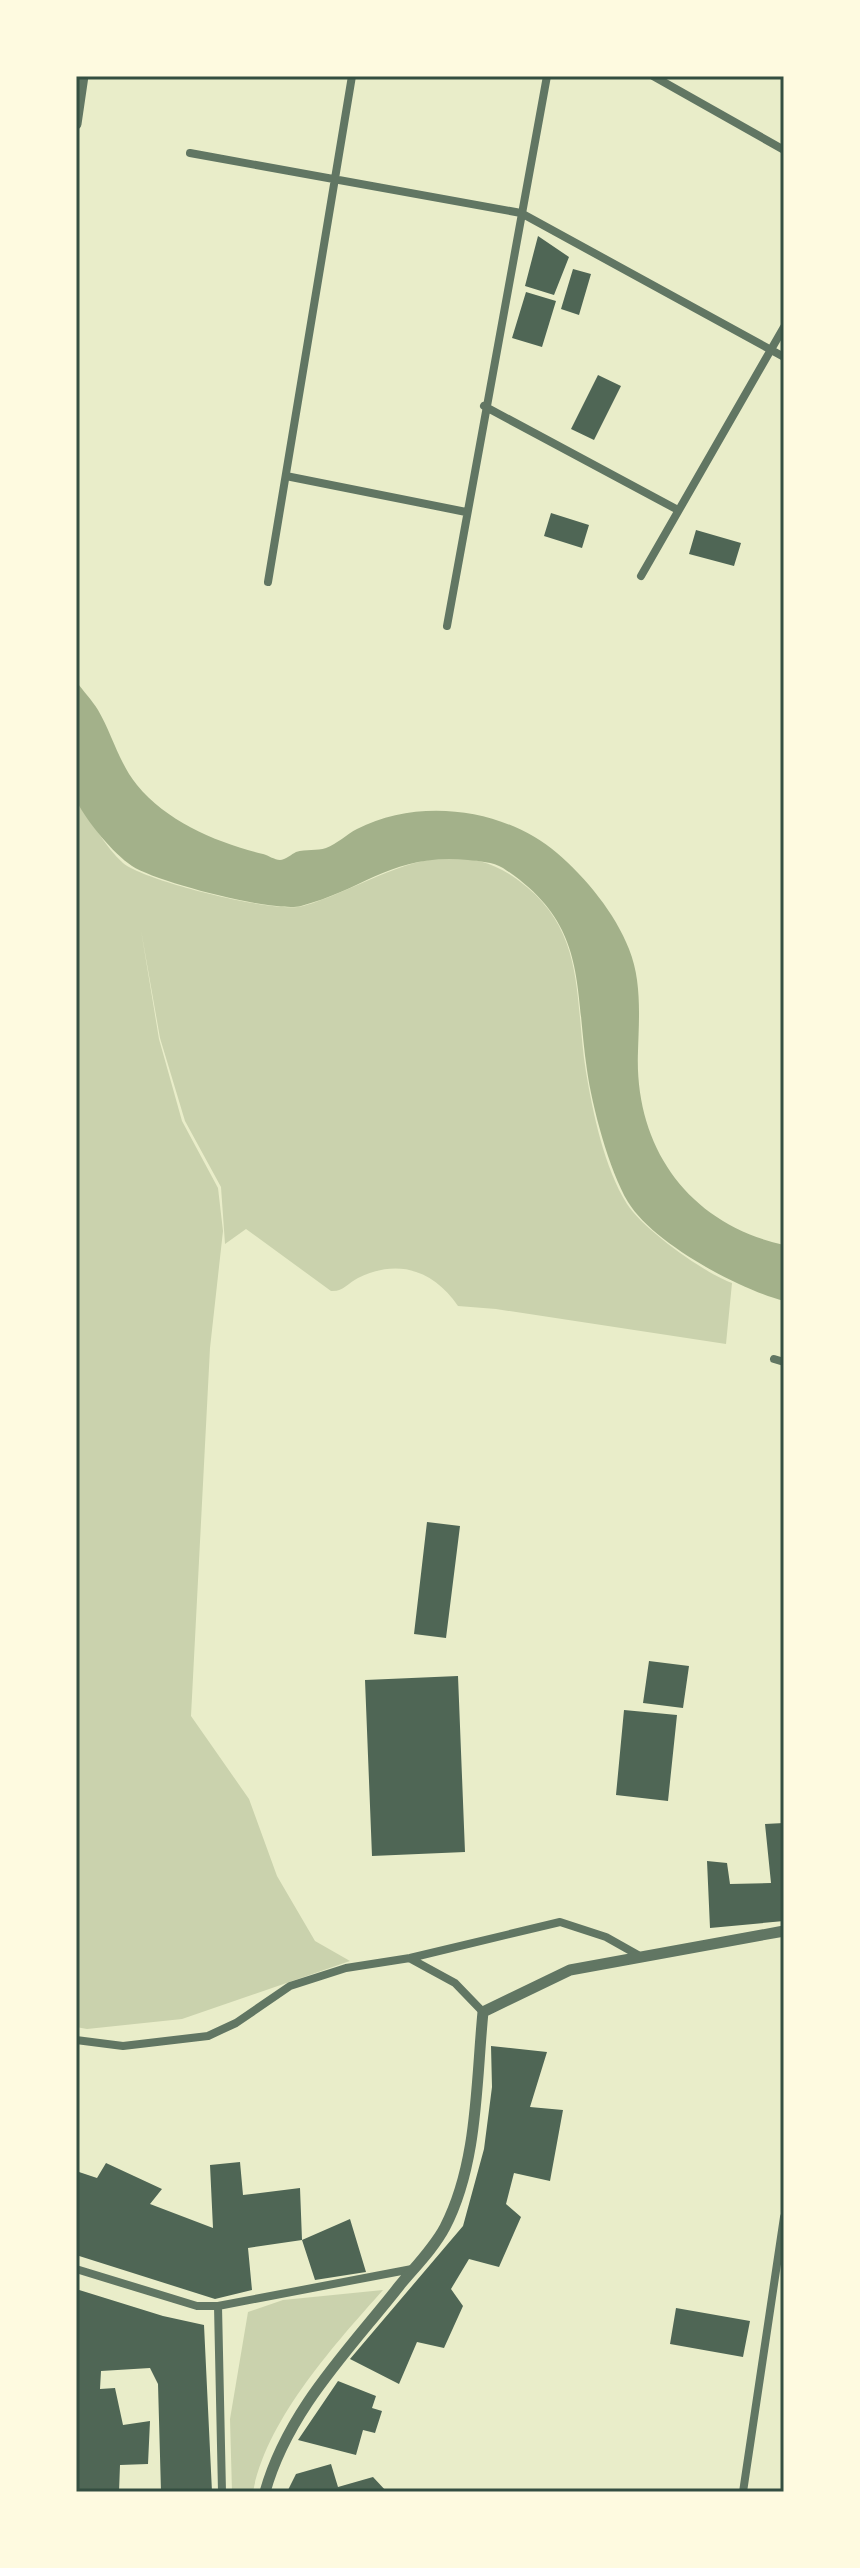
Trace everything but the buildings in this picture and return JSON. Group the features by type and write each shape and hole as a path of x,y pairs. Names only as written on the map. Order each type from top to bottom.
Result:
{"street":[{"path":"76,124 83,76"},
{"path":"268,582 352,76"},
{"path":"447,626 484,406 547,76"},
{"path":"653,76 784,150"},
{"path":"190,153 521,213 784,357"},
{"path":"641,576 784,327"},
{"path":"484,406 678,510"},
{"path":"286,476 466,512"},
{"path":"774,1359 784,1362"},
{"path":"76,2040 123,2046 208,2036 236,2023 290,1986 346,1968 410,1958 560,1922 606,1937 638,1955"},
{"path":"483,2012 570,1970 638,1955 784,1931"},
{"path":"410,1958 455,1983 483,2012"},
{"path":"265,2492 274,2460 290,2428 320,2384 443,2230 460,2193 483,2012"},
{"path":"743,2492 784,2217"},
{"path":"76,2269 171,2300 218,2306 413,2269"},
{"path":"218,2306 218,2447 222,2492"}],"shaded area":[{"path":"76,681 98,710 131,776 149,798 178,820 229,844 282,860 296,852 326,848 381,819 434,811 487,817 536,838 557,853 579,873 608,909 633,961 639,1000 639,1086 657,1149 674,1176 695,1200 750,1235 784,1245 784,1301 744,1286 698,1262 656,1233 628,1202 608,1156 593,1101 572,957 564,933 530,889 495,864 442,859 399,867 324,899 287,907 216,895 145,873 109,846 77,802 74,763"},
{"path":"76,800 123,863 182,887 240,901 303,906 409,864 436,859 463,858 490,864 518,880 540,900 567,943 577,992 592,1105 600,1140 619,1189 635,1214 660,1237 706,1270 732,1283 726,1344 458,1306 427,1276 401,1269 373,1272 342,1289 331,1291 246,1229 225,1244 221,1187 185,1121 160,1038 141,930 159,1039 182,1121 218,1188 223,1231 210,1348 191,1716 249,1799 277,1876 315,1941 350,1961 182,2019 87,2029 76,2027"},
{"path":"383,2290 324,2359 287,2411 260,2465 253,2492 232,2492 230,2419 248,2312 283,2300"}]}
